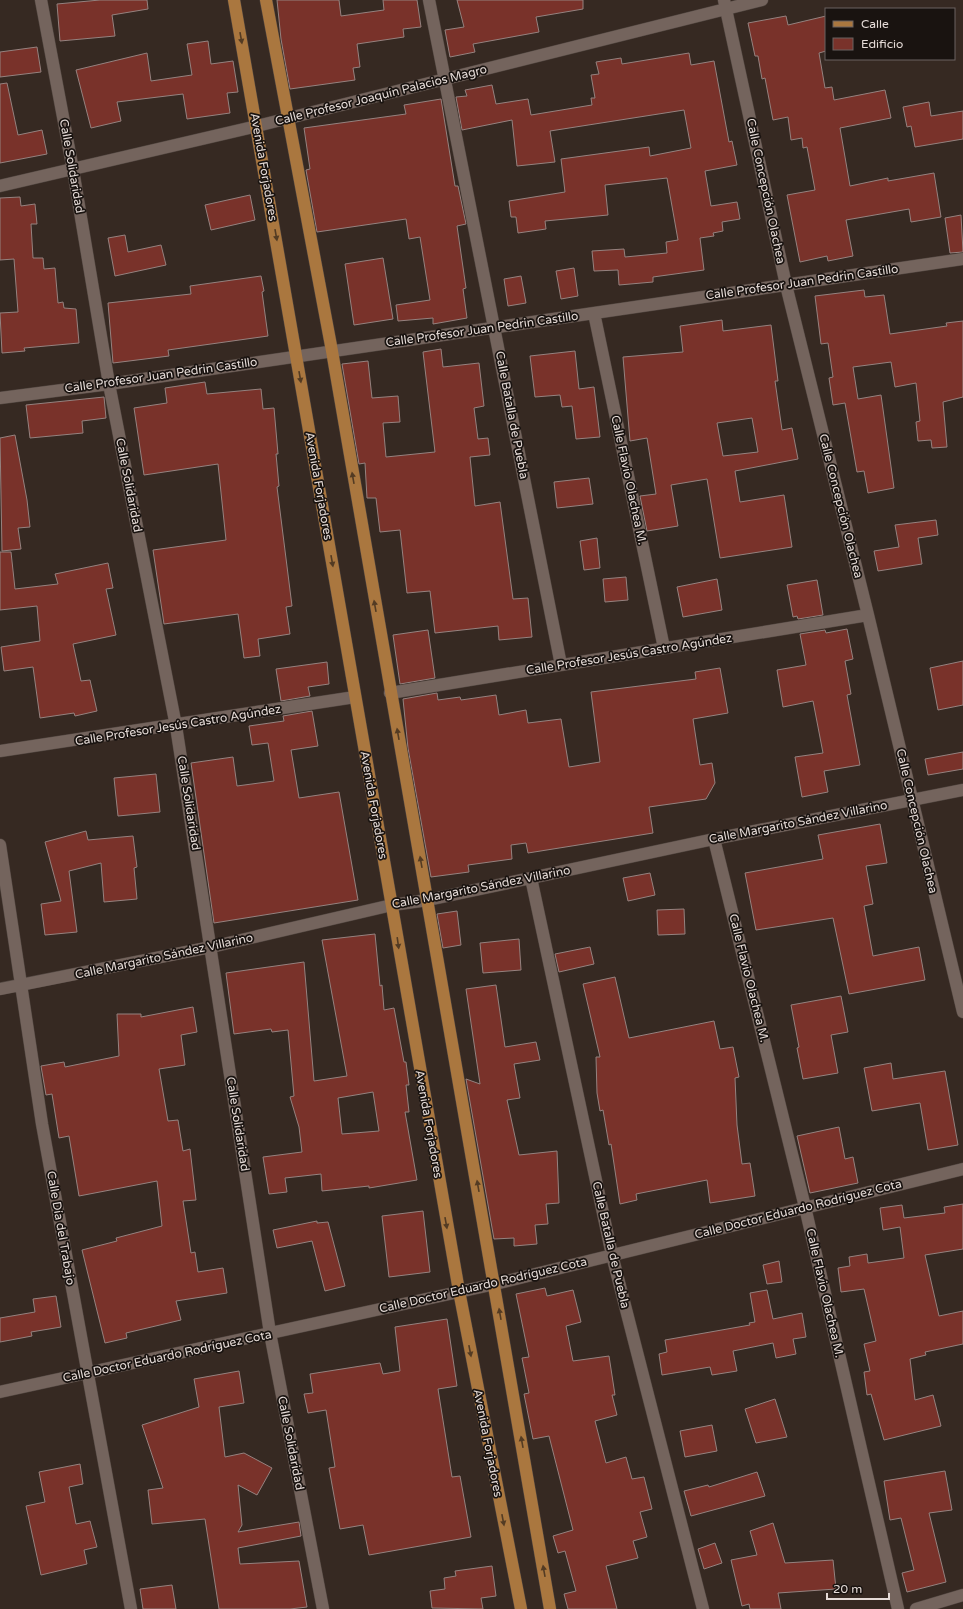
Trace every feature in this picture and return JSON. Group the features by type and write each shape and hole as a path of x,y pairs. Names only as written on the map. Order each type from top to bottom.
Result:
{"main road":[{"name":"Avenida Forjadores","path":"234,0 458,1291 521,1609"},
{"path":"266,0 332,351 390,693 428,900 495,1284 550,1609"}],"street":[{"name":"Calle Solidaridad","path":"41,0 73,170 109,384 176,726 270,1333 323,1609"},
{"name":"Calle Batalla de Puebla","path":"429,0 561,664"},
{"name":"Calle Profesor Joaquín Palacios Magro","path":"0,186 257,126 445,79 725,4 762,0"},
{"name":"Calle Concepción Olachea","path":"725,4 786,285 868,614 963,1012"},
{"name":"Calle Profesor Juan Pedrin Castillo","path":"0,398 109,384 296,355 594,313 963,258"},
{"name":"Calle Flavio Olachea M.","path":"594,313 664,648"},
{"name":"Calle Profesor Jesús Castro Agúndez","path":"390,693 868,614"},
{"name":"Calle Profesor Jesús Castro Agúndez","path":"0,751 176,726 355,697"},
{"name":"Calle Margarito Sández Villarino","path":"0,989 211,947 392,905 428,900 714,839 963,790"},
{"name":"Calle Flavio Olachea M.","path":"714,839 805,1207 898,1609"},
{"name":"Calle Día del Trabajo","path":"0,845 20,986 42,1124 131,1609"},
{"name":"Calle Batalla de Puebla","path":"531,878 612,1255 703,1609"},
{"name":"Calle Doctor Eduardo Rodríguez Cota","path":"0,1392 495,1284 963,1169"},
{"path":"916,1609 963,1595"}],"building":[{"path":"100,0 147,0 148,9 112,15 115,36 60,41 57,4"},
{"path":"277,0 339,0 341,16 384,10 383,0 417,0 421,27 403,29 404,37 357,44 360,67 353,68 355,80 290,89 281,39"},
{"path":"457,0 583,0 583,9 536,17 539,32 473,44 475,52 450,57 445,30 464,27"},
{"path":"786,16 788,25 825,16 825,51 819,53 825,88 832,87 834,100 885,90 891,118 840,128 850,186 888,178 888,181 934,173 941,217 911,222 909,209 846,220 853,256 828,261 827,256 800,262 787,195 815,190 807,147 803,148 802,138 791,140 788,117 773,120 765,78 762,79 758,56 755,56 748,23"},
{"path":"208,41 211,64 233,61 238,92 227,93 230,113 187,119 183,94 117,102 121,121 91,128 76,70 147,53 151,81 192,75 187,44"},
{"path":"37,47 41,72 0,77 0,52"},
{"path":"689,53 691,65 714,61 729,142 732,141 737,165 705,171 711,206 737,202 740,219 722,222 723,231 713,233 714,236 700,238 704,270 653,277 653,282 619,285 618,270 594,271 592,251 624,249 625,257 667,253 666,242 678,240 667,178 605,185 608,215 545,221 546,229 518,233 516,217 511,217 509,201 565,192 561,159 649,147 650,156 691,148 684,110 550,131 555,162 517,166 512,120 462,130 456,97 467,96 465,90 492,85 496,104 528,99 531,115 592,105 591,98 595,98 591,75 599,74 596,62 621,58 622,64"},
{"path":"7,83 18,135 42,130 47,154 0,163 0,84"},
{"path":"441,99 455,186 458,186 466,224 457,226 466,288 463,289 467,318 433,324 433,318 398,321 396,305 430,300 420,237 409,239 406,219 317,232 306,170 310,169 304,128 406,114 404,105"},
{"path":"929,102 931,116 963,111 963,139 915,147 911,126 907,127 903,107"},
{"path":"250,195 255,220 211,230 205,205"},
{"path":"20,197 21,206 35,204 37,224 31,224 33,258 43,258 44,269 55,268 58,303 63,302 64,308 76,309 79,343 24,348 25,351 2,353 0,313 18,312 14,259 0,260 0,198"},
{"path":"961,215 963,252 950,253 945,218"},
{"path":"125,235 128,252 161,245 166,265 115,276 108,238"},
{"path":"383,258 393,319 354,325 345,264"},
{"path":"574,268 578,296 561,299 556,271"},
{"path":"261,276 264,291 262,292 268,336 168,350 169,356 113,363 108,303 191,294 190,286"},
{"path":"521,276 526,303 508,306 504,279"},
{"path":"864,290 865,297 884,295 890,334 947,326 946,323 963,321 963,397 943,402 947,447 932,448 931,440 918,441 916,422 920,421 916,383 895,387 891,362 853,367 858,399 881,395 894,488 868,493 864,471 857,472 845,403 833,405 829,378 833,377 828,343 821,344 815,296"},
{"path":"722,320 723,331 771,325 778,381 775,381 782,430 792,428 798,459 735,471 740,502 784,495 792,547 720,558 707,479 671,485 678,526 647,531 640,496 656,494 647,438 630,441 623,357 683,352 680,326","holes":["752,418 758,452 723,456 717,423"]},
{"path":"441,349 443,367 479,363 484,406 474,408 478,439 488,438 490,455 470,457 475,506 500,502 513,599 528,598 532,637 499,640 498,626 435,633 430,591 407,593 400,530 380,532 376,498 367,498 365,463 359,464 342,364 368,361 372,398 398,396 400,422 383,423 386,457 435,452 423,352"},
{"path":"575,351 579,389 594,387 600,437 576,439 572,406 562,407 560,395 535,397 530,356"},
{"path":"205,382 207,394 261,389 263,409 274,408 278,454 276,454 279,486 277,487 292,606 286,607 290,634 258,639 260,656 244,658 238,614 164,624 153,550 226,540 218,464 144,475 134,408 167,403 165,388"},
{"path":"104,397 106,418 82,421 83,433 30,438 26,405"},
{"path":"15,435 27,500 30,527 18,528 21,549 2,551 0,438"},
{"path":"589,478 593,504 557,508 554,482"},
{"path":"936,520 938,535 918,538 922,564 878,571 874,551 899,547 895,525"},
{"path":"597,538 600,568 584,570 580,541"},
{"path":"0,552 11,552 15,589 58,584 55,574 108,563 113,588 106,589 116,635 73,644 81,681 90,680 97,711 75,716 74,713 40,718 33,667 4,671 1,647 40,641 37,606 0,610"},
{"path":"626,577 628,600 605,602 603,579"},
{"path":"717,579 722,610 683,617 677,587"},
{"path":"817,580 823,615 798,619 797,616 793,617 787,585"},
{"path":"847,629 853,659 845,661 851,694 847,695 860,765 824,771 828,792 802,797 795,757 823,753 813,701 783,707 777,670 806,665 800,634 825,630 826,633"},
{"path":"428,630 435,678 400,684 393,635"},
{"path":"963,661 963,705 938,710 930,668"},
{"path":"327,662 329,684 308,687 310,696 281,701 276,669"},
{"path":"720,668 728,713 693,719 700,765 712,763 715,783 706,799 649,807 653,833 528,853 526,843 511,845 512,859 468,865 469,872 431,877 408,748 403,699 437,693 438,700 460,697 461,700 496,695 499,715 526,710 528,723 561,719 569,767 600,762 591,692 696,679 695,672"},
{"path":"312,711 318,746 291,750 299,798 339,792 358,900 214,923 191,763 233,757 237,786 274,781 268,743 252,745 249,726 284,721 283,716"},
{"path":"963,752 963,769 928,775 925,759"},
{"path":"156,774 160,812 118,816 114,778"},
{"path":"880,824 887,863 866,866 873,904 864,906 873,956 919,947 925,980 849,994 833,918 756,930 745,873 823,859 818,835"},
{"path":"86,831 88,840 133,836 137,867 134,868 137,899 104,902 101,863 69,871 77,932 45,935 41,904 61,901 45,842"},
{"path":"650,873 655,895 628,901 623,878"},
{"path":"684,909 685,934 658,935 657,910"},
{"path":"457,911 461,945 443,948 437,914"},
{"path":"375,934 384,1010 394,1008 404,1062 406,1062 409,1085 406,1085 409,1112 405,1112 417,1180 369,1188 369,1186 322,1191 321,1174 285,1178 287,1192 269,1194 263,1157 302,1152 299,1127 290,1097 294,1096 288,1030 272,1032 271,1029 234,1034 226,973 304,962 314,1081 347,1076 322,940","holes":["373,1092 379,1131 342,1134 338,1098"]},
{"path":"519,939 521,970 483,973 480,943"},
{"path":"590,947 594,964 559,972 555,954"},
{"path":"615,977 629,1038 714,1021 720,1049 733,1047 739,1077 735,1078 737,1125 742,1164 750,1163 755,1196 710,1203 707,1180 636,1194 637,1200 620,1204 611,1144 609,1145 603,1110 600,1111 597,1093 596,1057 600,1057 583,984"},
{"path":"496,985 505,1047 536,1042 540,1060 514,1064 520,1098 507,1100 519,1155 557,1151 559,1203 546,1204 548,1224 535,1225 537,1244 514,1246 514,1238 494,1239 466,1079 480,1084 466,989"},
{"path":"841,996 848,1032 831,1035 838,1073 803,1079 791,1005"},
{"path":"193,1007 197,1032 181,1035 185,1065 159,1069 168,1121 178,1120 183,1151 190,1149 196,1200 183,1201 191,1253 195,1252 198,1272 223,1268 227,1293 176,1301 181,1320 126,1333 127,1338 105,1343 82,1250 117,1241 116,1238 162,1226 157,1181 79,1196 69,1136 59,1138 52,1094 46,1095 41,1066 64,1062 65,1067 119,1056 117,1014 141,1014 141,1017"},
{"path":"891,1063 893,1079 945,1071 958,1145 928,1150 920,1103 872,1111 864,1068"},
{"path":"839,1127 845,1159 853,1157 858,1183 810,1193 797,1136"},
{"path":"963,1204 963,1249 925,1255 939,1316 963,1311 963,1344 925,1352 926,1355 910,1359 915,1400 933,1395 941,1426 884,1440 871,1394 867,1395 864,1372 870,1371 864,1344 876,1341 864,1289 841,1292 838,1268 850,1266 849,1257 867,1254 868,1263 904,1258 900,1227 883,1230 880,1208 902,1205 904,1218 945,1213 944,1207"},
{"path":"423,1211 430,1272 389,1277 382,1216"},
{"path":"317,1221 317,1223 328,1222 345,1286 325,1291 312,1241 277,1248 273,1230"},
{"path":"779,1261 782,1282 767,1284 763,1265"},
{"path":"545,1288 547,1296 573,1290 581,1322 566,1326 573,1361 609,1356 615,1395 612,1395 617,1415 595,1421 606,1463 626,1457 632,1479 644,1477 652,1509 640,1512 647,1537 633,1541 638,1558 606,1566 617,1609 568,1609 564,1594 576,1591 565,1551 558,1553 553,1536 573,1530 549,1436 533,1439 524,1394 529,1393 522,1358 529,1357 516,1294"},
{"path":"767,1290 773,1319 802,1313 806,1337 793,1339 796,1354 776,1358 773,1343 733,1351 737,1371 712,1375 710,1367 662,1375 659,1354 667,1352 665,1340 750,1325 749,1323 755,1322 750,1293"},
{"path":"56,1296 61,1327 31,1332 32,1336 0,1342 0,1318 35,1312 33,1299"},
{"path":"447,1319 457,1386 438,1389 452,1477 460,1476 471,1537 369,1555 363,1525 340,1529 329,1468 335,1467 326,1410 308,1413 304,1394 313,1393 310,1374 380,1363 383,1374 400,1371 395,1327"},
{"path":"239,1371 244,1403 219,1407 225,1457 244,1453 272,1468 257,1495 238,1485 242,1525 238,1532 299,1522 301,1536 238,1548 240,1564 299,1561 307,1607 290,1609 219,1609 205,1519 152,1524 148,1490 163,1488 142,1425 199,1407 194,1379"},
{"path":"775,1399 787,1437 756,1443 745,1409"},
{"path":"712,1425 717,1451 685,1457 680,1431"},
{"path":"80,1464 83,1484 69,1487 76,1524 90,1521 97,1547 84,1550 87,1564 41,1575 26,1506 45,1502 39,1472"},
{"path":"945,1471 952,1510 929,1513 946,1582 907,1592 902,1573 914,1570 901,1518 890,1520 884,1481"},
{"path":"757,1472 765,1496 691,1516 684,1491 708,1485 709,1487"},
{"path":"773,1523 785,1563 833,1560 836,1589 778,1593 781,1609 750,1609 749,1604 742,1606 731,1560 757,1555 750,1531"},
{"path":"715,1543 722,1563 704,1569 698,1549"},
{"path":"492,1566 496,1596 481,1598 483,1609 432,1608 430,1591 445,1589 444,1578 456,1576 455,1571"},
{"path":"172,1585 176,1609 143,1609 140,1589"}]}
